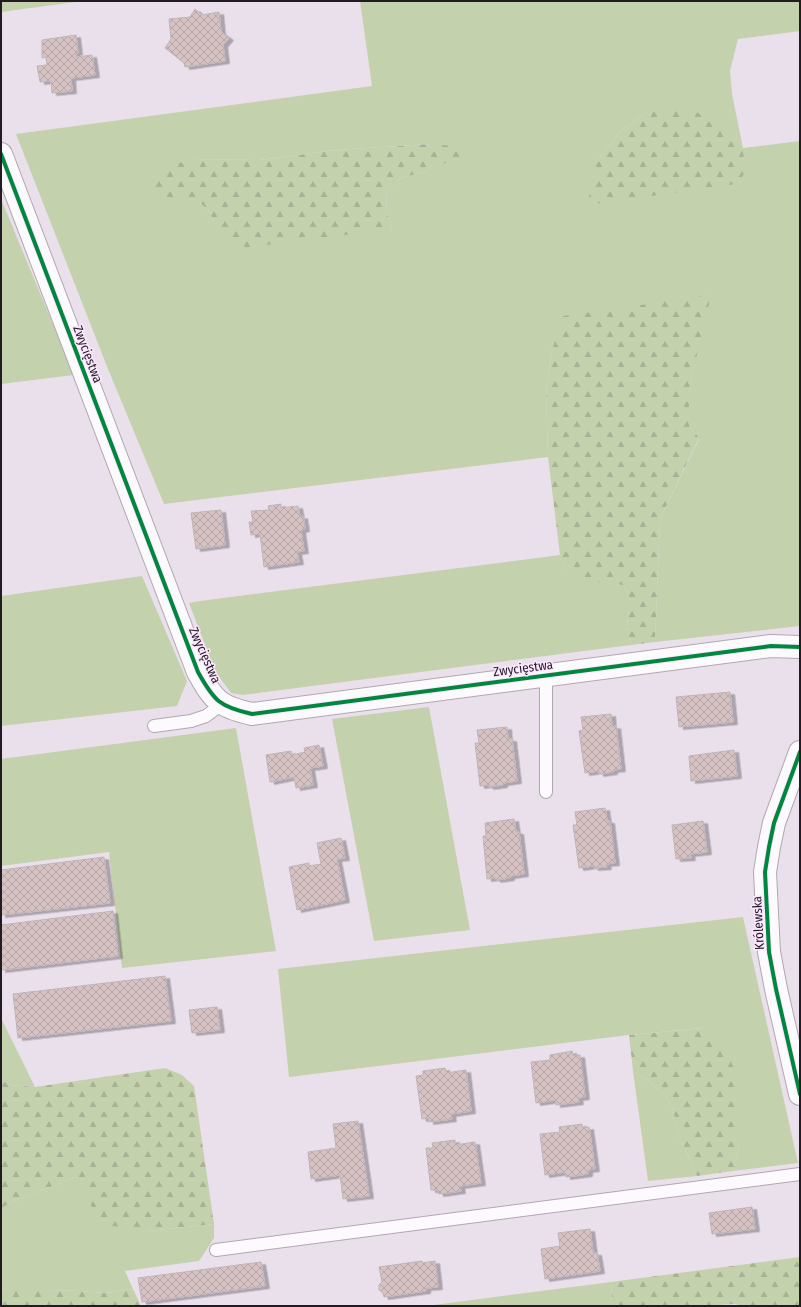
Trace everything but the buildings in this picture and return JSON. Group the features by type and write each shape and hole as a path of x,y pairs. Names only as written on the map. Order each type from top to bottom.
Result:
{"street":[{"name":"Zwycięstwa","path":"1,154 198,672 208,691 222,704 233,710 252,714 771,646 800,647"},
{"name":"Królewska","path":"800,752 774,823 765,872 769,952 800,1094"}],"lane":[{"path":"546,675 546,792"},
{"path":"154,726 196,720 206,716 222,704"},
{"path":"216,1250 800,1174"}],"green space":[{"path":"1,1 83,1 1,12"},
{"path":"360,1 800,1 800,31 738,39 730,71 732,94 743,148 800,141 800,626 655,642 660,519 699,439 689,426 689,389 710,295 552,350 546,391 548,457 164,504 108,369 16,134 372,86","holes":["648,112 597,161 623,129","429,144 427,171 401,178 386,191 387,213 392,229 213,222 210,212 200,203 190,159 260,160 336,150"]},
{"path":"677,106 697,112 743,148 745,173 736,184 587,205 597,161 623,129 648,112"},
{"path":"429,144 456,146 462,156 427,171 401,178 386,191 387,213 392,229 234,249 222,238 213,222 210,212 200,203 162,197 152,188 153,176 174,165 190,159 260,160 336,150"},
{"path":"1,199 74,375 1,384"},
{"path":"711,295 689,389 689,426 699,438 660,519 655,642 631,645 627,627 629,593 623,585 579,580 567,573 560,555 548,457 546,391 552,350 563,316"},
{"path":"560,555 567,573 623,585 629,593 627,627 631,645 243,695 231,693 215,671 189,603 200,601"},
{"path":"142,576 187,681 177,706 1,726 1,596"},
{"path":"429,707 470,930 374,941 332,719"},
{"path":"236,728 276,951 122,968 109,852 1,866 1,759"},
{"path":"743,917 798,1163 733,1171 739,1144 702,1028 629,1035 289,1077 278,969"},
{"path":"1,1018 35,1087 11,1085 1,1080"},
{"path":"703,1028 724,1047 733,1066 739,1089 739,1144 733,1171 697,1176 680,1138 672,1107 667,1097 651,1083 633,1071 629,1035"},
{"path":"165,1068 182,1075 194,1086 214,1224 147,1231 100,1224 77,1177 26,1196 1,1208 1,1080 11,1085 35,1087"},
{"path":"633,1071 651,1083 667,1097 672,1107 680,1138 697,1176 648,1181"},
{"path":"77,1177 147,1231 214,1224 214,1238 199,1261 125,1271 133,1289 105,1293 81,1291 6,1290 1,1288 1,1208 26,1196"},
{"path":"800,1257 800,1306 743,1306 735,1304 716,1306 612,1306 611,1282"},
{"path":"611,1282 612,1306 426,1306"},
{"path":"1,1288 6,1290 81,1291 105,1293 133,1289 141,1306 1,1306"}],"cycle path":[{"path":"1,154 198,672 209,690 225,705 232,709 252,714 771,646 800,647"},
{"path":"800,752 774,823 765,872 769,952 800,1094"}]}
